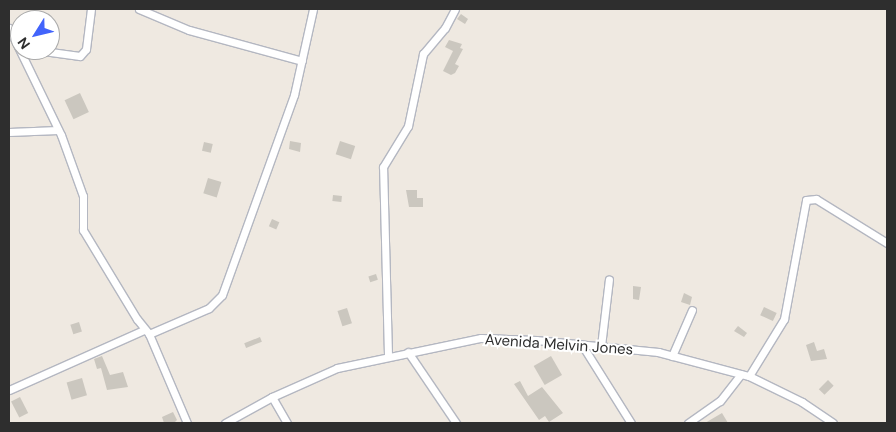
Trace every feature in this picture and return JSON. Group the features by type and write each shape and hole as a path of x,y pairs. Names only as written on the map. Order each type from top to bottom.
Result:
{"street":[{"path":"60,53 80,56 86,49 91,9"},
{"path":"139,9 189,30 302,61"},
{"path":"9,390 209,308 222,295 294,95 313,9"},
{"path":"388,355 383,167 408,126 423,54 445,28 455,9"},
{"path":"24,60 58,130 83,196 83,230 147,332 188,423"},
{"path":"9,132 58,130"},
{"path":"749,376 784,319 806,200 816,199 887,243"},
{"path":"601,346 609,279"},
{"path":"672,356 692,310"},
{"name":"Avenida Melvin Jones","path":"225,423 272,397 337,368 388,355 481,338 601,346 672,356 749,376 802,402 833,423"},
{"path":"582,345 632,423"},
{"path":"408,352 456,423"},
{"path":"688,423 720,401 741,374"},
{"path":"272,397 287,423"}],"building":[{"path":"461,14 468,19 465,24 457,19"},
{"path":"449,40 462,44 460,48 463,49 455,64 459,66 455,73 451,75 443,71 453,51 445,47"},
{"path":"80,93 89,112 73,119 65,100"},
{"path":"290,141 301,143 300,152 289,149"},
{"path":"340,141 355,146 351,159 336,154"},
{"path":"204,142 213,144 211,153 202,151"},
{"path":"208,178 221,182 217,197 203,193"},
{"path":"406,190 417,190 417,198 423,198 423,207 409,207"},
{"path":"333,195 342,196 341,202 332,201"},
{"path":"272,219 279,222 276,229 269,226"},
{"path":"376,274 378,280 370,282 368,276"},
{"path":"633,286 641,287 639,300 633,299"},
{"path":"684,293 692,297 690,305 681,302"},
{"path":"764,307 777,313 773,321 760,315"},
{"path":"347,308 352,323 342,326 337,311"},
{"path":"79,322 82,332 73,334 70,325"},
{"path":"738,326 747,333 744,337 734,331"},
{"path":"260,337 262,342 246,348 244,343"},
{"path":"814,342 817,351 824,349 827,359 811,361 806,345"},
{"path":"102,356 110,375 123,372 128,387 107,390 101,368 97,369 94,359"},
{"path":"551,356 562,375 545,385 534,366"},
{"path":"82,378 87,395 72,400 67,382"},
{"path":"828,380 834,386 824,395 819,389"},
{"path":"520,381 528,396 542,387 563,413 549,422 545,416 539,420 514,384"},
{"path":"20,397 28,413 19,418 11,402"},
{"path":"173,412 177,420 174,423 164,423 162,417"},
{"path":"722,413 728,423 705,423"}]}
